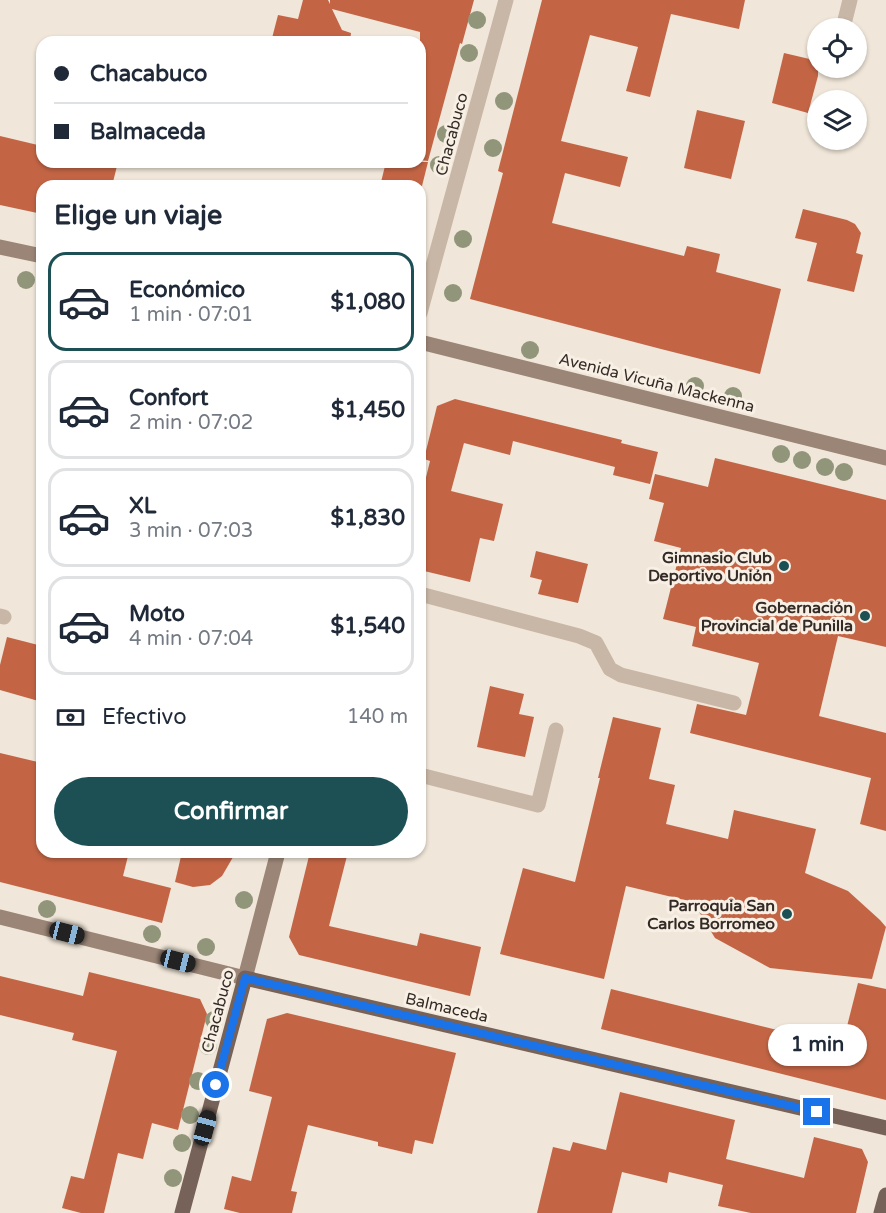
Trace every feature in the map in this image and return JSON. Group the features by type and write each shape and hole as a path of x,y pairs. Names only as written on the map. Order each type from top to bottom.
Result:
{"main road":[{"path":"0,247 36,255"},
{"name":"Avenida Vicuña Mackenna","path":"426,343 886,458"},
{"name":"Chacabuco","path":"182,1213 276,858"},
{"name":"Balmaceda","path":"0,917 245,978 886,1128"},
{"path":"881,1213 886,1196"}],"street":[{"name":"Chacabuco","path":"426,291 507,0"},
{"path":"846,18 850,0"},
{"path":"426,596 579,636 596,643 610,669 621,675 734,703"},
{"path":"426,777 538,805 556,730"}],"building":[{"path":"303,0 328,0 330,4 330,0 474,0 428,161 426,161 426,36 420,36 420,32 332,9 342,30 351,33 351,36 273,36 278,15 298,19"},
{"path":"542,0 745,0 739,29 671,14 650,97 626,91 638,47 590,35 561,141 628,157 620,187 565,173 552,223 684,256 687,246 720,254 716,272 781,289 760,374 470,299 503,173 498,171"},
{"path":"784,53 807,58 807,78 817,78 814,90 807,90 807,113 772,103"},
{"path":"697,110 745,121 731,179 684,168"},
{"path":"0,136 36,145 36,168 116,168 114,180 36,180 36,213 0,205"},
{"path":"426,162 428,162 424,180 382,180 384,168 426,168"},
{"path":"803,209 847,220 855,224 861,233 856,253 863,255 854,292 807,281 817,243 795,238"},
{"path":"455,399 622,440 621,443 658,452 650,484 613,475 615,467 513,441 510,455 464,443 451,491 503,504 494,541 480,538 470,582 426,571 426,477 430,461 426,460 426,451 437,406"},
{"path":"715,458 886,500 886,647 838,636 819,716 886,733 886,831 860,824 871,778 690,733 697,704 746,715 759,663 692,646 696,627 663,619 681,548 654,541 664,503 649,499 655,474 708,487"},
{"path":"536,551 588,564 578,603 538,594 542,580 530,577"},
{"path":"7,637 36,644 36,700 0,690 0,665"},
{"path":"490,686 524,694 519,714 534,717 525,757 477,747"},
{"path":"613,717 661,728 649,779 675,785 666,824 728,839 734,810 816,829 805,873 848,891 886,927 872,979 770,968 715,938 693,902 626,886 604,979 500,954 523,868 575,882"},
{"path":"0,753 36,762 36,858 128,858 123,876 171,888 162,923 0,882"},
{"path":"181,858 232,858 222,876 210,885 193,887 175,882"},
{"path":"309,858 346,858 329,926 417,946 420,933 481,947 470,996 299,955 289,937"},
{"path":"89,972 200,999 207,1014 178,1130 152,1123 143,1159 118,1153 104,1213 81,1213 62,1208 71,1176 84,1179 117,1051 72,1040 74,1033 0,1015 0,976 83,996"},
{"path":"858,983 886,989 886,1100 601,1029 611,989 842,1046"},
{"path":"287,1013 456,1053 433,1144 415,1140 412,1154 378,1146 378,1142 308,1125 291,1191 297,1192 292,1213 240,1213 224,1209 232,1176 251,1181 272,1097 249,1091 267,1019"},
{"path":"620,1092 735,1120 726,1159 804,1178 814,1137 862,1149 868,1162 856,1213 751,1213 718,1206 723,1185 669,1172 667,1183 622,1172 612,1213 537,1213 553,1147 570,1151 573,1142 606,1150"}],"place":[{"name":"Gimnasio Club Deportivo Unión","path":"784,566"},
{"name":"Gobernación Provincial de Punilla","path":"865,616"},
{"name":"Parroquia San Carlos Borromeo","path":"787,914"}],"route":[{"path":"216,1085 245,978 817,1112"}]}
